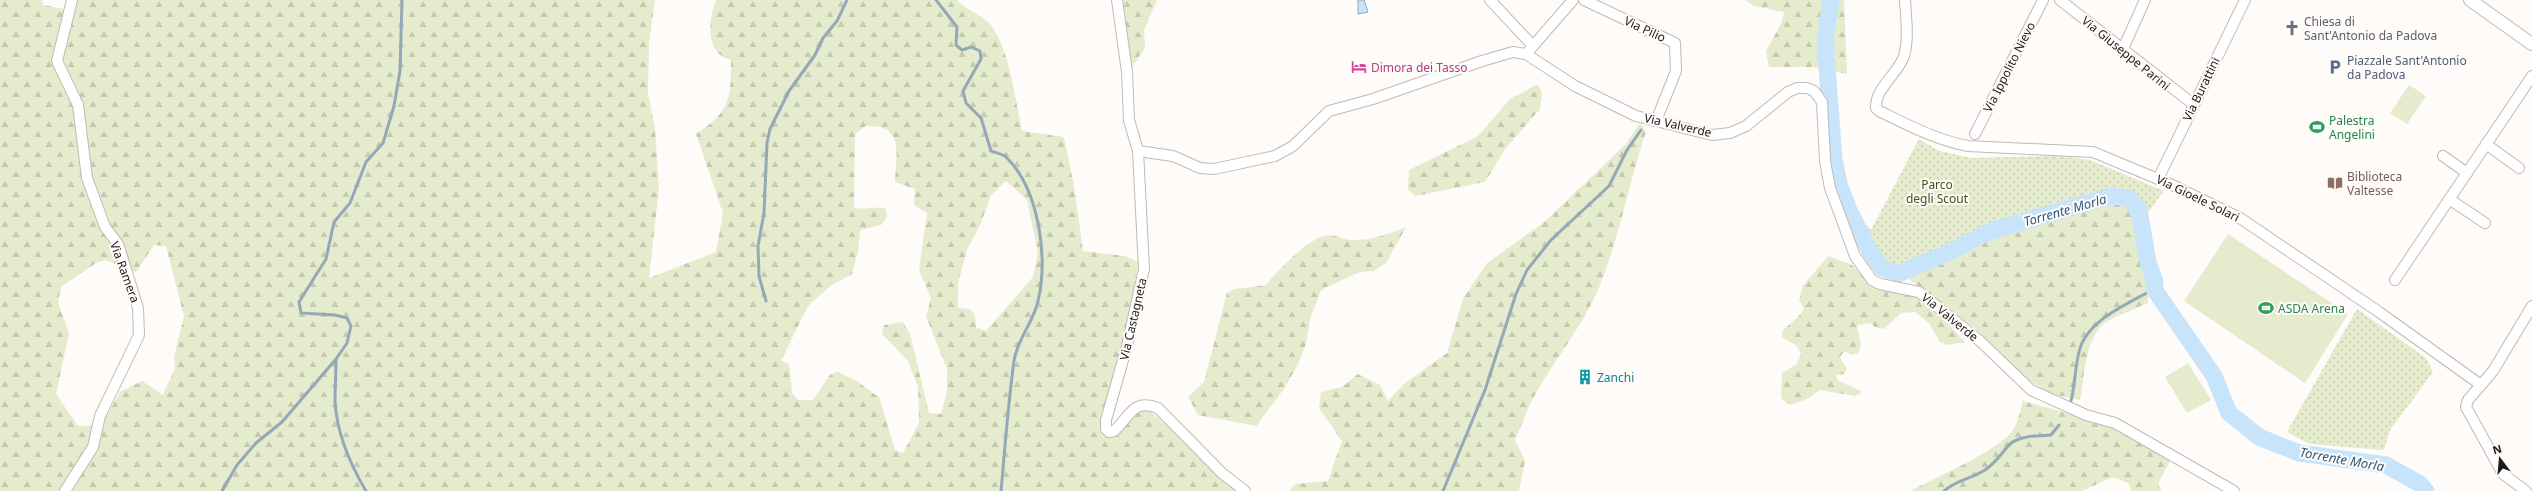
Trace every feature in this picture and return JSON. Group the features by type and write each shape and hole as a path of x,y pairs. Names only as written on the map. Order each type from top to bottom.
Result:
{"street":[{"name":"Via Ramera","path":"65,491 93,447 100,416 139,335 138,308 118,244 105,226 87,178 78,105 57,61 72,0"},
{"name":"Via Castagneta","path":"1117,0 1127,72 1129,120 1138,152 1144,269 1127,346 1106,420 1106,429 1109,432 1114,430 1139,406 1146,404 1158,408 1222,473 1245,491"},
{"path":"1490,0 1533,46"},
{"path":"1138,152 1173,156 1200,168 1214,169 1275,156 1293,146 1329,111 1373,99 1482,61 1513,52 1526,54 1573,0"},
{"name":"Via Pilio","path":"1584,0 1675,43 1676,71 1656,121"},
{"name":"Via Gioele Solari","path":"1905,0 1907,30 1904,57 1878,97 1876,108 1917,130 1951,142 1968,146 2093,152 2158,179 2240,218 2379,312 2481,385"},
{"name":"Via Ippolito Nievo","path":"1975,134 2043,0"},
{"name":"Via Giuseppe Parini","path":"2060,0 2122,51 2193,104"},
{"path":"2122,51 2145,0"},
{"name":"Via Burattini","path":"2158,179 2193,104 2245,0"},
{"path":"2470,0 2532,44"},
{"name":"Via Valverde","path":"1526,54 1575,86 1636,116 1712,135 1730,133 1746,126 1788,92 1797,88 1814,91 1822,102 1825,161 1830,188 1855,256 1872,280 1880,284 1919,292 1980,341 2031,390 2086,415 2116,423 2234,491"},
{"path":"2395,280 2532,76"},
{"path":"2486,144 2519,168"},
{"path":"2443,156 2467,173"},
{"path":"2449,199 2485,223"},
{"path":"2526,491 2503,474 2466,411 2468,400 2493,371 2532,306"}],"green space":[{"path":"0,0 42,0 43,5 64,9 67,0 655,0 649,43 648,92 655,130 659,188 649,278 716,252 723,213 696,134 716,119 722,111 729,95 731,60 723,57 717,51 711,36 711,17 716,0 957,0 963,6 989,23 996,33 1011,74 1022,131 1064,137 1074,186 1083,251 1125,256 1138,262 1121,376 1100,429 1117,426 1143,404 1238,491 0,491","holes":["866,126 878,127 887,130 893,135 897,151 895,182 915,189 914,205 927,213 919,270 931,298 926,316 947,369 947,391 941,414 929,413 910,334 903,322 884,325 882,334 908,361 918,387 919,423 903,453 895,450 879,397 856,380 843,375 838,371 830,375 813,400 798,400 792,393 789,364 781,361 808,306 829,287 852,274 858,251 860,230 881,225 887,217 886,209 854,208 855,134","1006,181 1027,200 1038,253 1033,277 986,331 976,327 975,315 970,309 958,308 958,283 967,250 981,223 991,195","154,245 166,246 184,316 174,357 175,368 163,395 142,381 120,392 101,426 78,426 56,394 69,333 58,303 61,287 96,263 105,260 136,272"]},
{"path":"1122,0 1157,0 1144,30 1145,48 1132,67"},
{"path":"1745,0 1844,0 1847,74 1814,67 1769,67 1766,51 1782,22 1784,12 1754,6"},
{"path":"1538,84 1542,93 1540,109 1505,149 1485,182 1415,196 1408,189 1409,170 1478,136 1510,99"},
{"path":"2409,85 2426,96 2407,124 2390,113"},
{"path":"1640,123 1646,132 1605,273 1591,305 1576,331 1543,380 1527,411 1515,440 1525,461 1519,491 1289,491 1295,484 1328,481 1342,441 1319,408 1321,392 1342,387 1358,374 1380,385 1388,401 1404,384 1447,353 1463,299 1487,263 1543,223 1626,144"},
{"name":"Parco degli Scout","path":"1919,139 1937,150 1970,158 2059,156 2090,160 2164,191 2146,215 2139,219 2135,209 2129,203 2110,198 1991,232 1903,276 1888,278 1868,266 1847,217 1846,184 1862,221 1871,230"},
{"path":"2110,199 2127,201 2138,222 2144,249 2148,303 2108,321 2094,336 2087,357 2080,400 2052,394 2027,379 1976,329 1906,277 1992,233"},
{"path":"1406,227 1386,263 1374,271 1359,272 1321,290 1310,319 1306,344 1297,366 1284,389 1256,426 1198,415 1188,397 1204,382 1227,293 1235,289 1266,285 1284,265 1301,250 1324,236 1328,235 1350,240 1358,240 1372,238"},
{"name":"ASDA Arena","path":"2228,234 2348,314 2305,383 2184,301"},
{"path":"1828,256 1852,265 1873,286 1915,296 1941,316 1965,342 1948,345 1940,342 1929,323 1915,312 1901,313 1884,329 1875,327 1870,323 1857,325 1861,345 1858,353 1852,355 1844,351 1840,357 1847,369 1844,374 1836,375 1837,380 1863,392 1855,396 1820,390 1807,399 1790,405 1781,398 1782,373 1797,364 1801,354 1797,346 1782,337 1782,332 1802,312 1804,308 1799,300 1803,286"},
{"path":"2357,309 2426,358 2433,372 2390,430 2384,450 2310,444 2287,432"},
{"path":"2188,363 2211,400 2187,413 2165,377"},
{"path":"2023,401 2111,425 2170,461 2158,484 2162,491 2132,491 2128,483 2113,477 2082,491 1910,491 1974,459 1999,443 2012,432 2018,419"}],"water":[{"path":"1358,0 1364,0 1368,12 1358,14"}],"waterway":[{"path":"222,491 237,465 256,443 282,422 336,359 347,343 351,326 347,318 335,315 301,313 299,302 326,259 334,222 350,203 366,162 383,143 394,106 400,71 402,0"},
{"path":"766,301 759,276 758,246 764,213 767,143 770,129 789,91 815,55 823,38 837,21 847,0"},
{"path":"936,0 957,27 956,45 962,50 971,47 980,51 981,59 963,91 966,103 981,118 991,151 1006,157 1018,172 1027,189 1039,229 1042,250 1040,291 1036,308 1018,347 1014,361 1001,491"},
{"name":"Torrente Morla","path":"1831,0 1825,41 1834,159 1839,184 1849,210 1871,253 1882,268 1898,274 1945,254 1990,231 2111,196 2128,198 2139,210 2148,262 2155,282 2154,289 2214,376 2229,413 2259,437 2299,453 2386,465 2420,484 2426,491"},
{"path":"1443,491 1485,390 1516,294 1527,270 1551,240 1609,186 1627,150 1641,130"},
{"path":"2071,401 2079,352 2083,341 2090,331 2109,314 2154,289"},
{"path":"336,359 335,402 338,426 345,448 366,491"},
{"path":"1944,491 1954,484 1985,470 2012,442 2022,438 2051,435 2059,425"}],"place":[{"name":"Chiesa di Sant'Antonio da Padova","path":"2292,28"},
{"name":"Dimora dei Tasso","path":"1359,67"},
{"name":"Piazzale Sant'Antonio da Padova","path":"2335,67"},
{"name":"Palestra Angelini","path":"2317,127"},
{"name":"Biblioteca Valtesse","path":"2335,183"},
{"name":"ASDA Arena","path":"2266,308"},
{"name":"Zanchi","path":"1585,377"}]}
